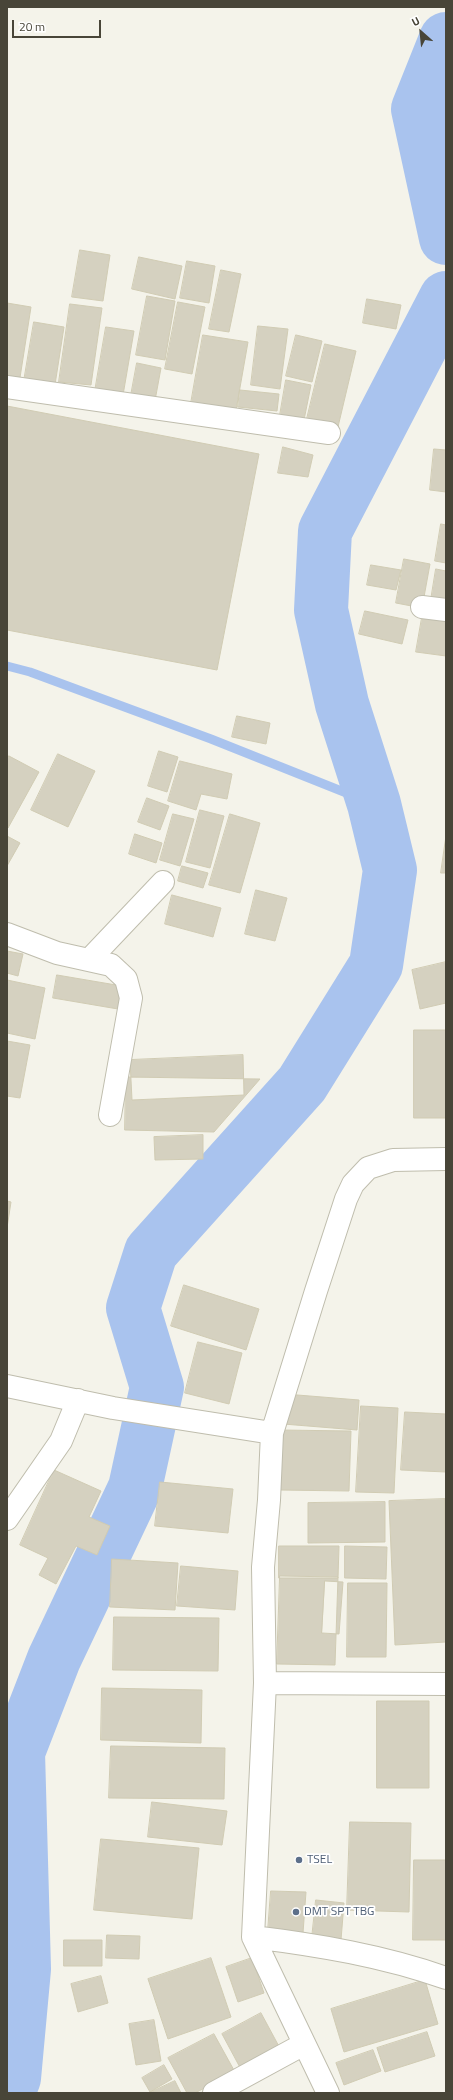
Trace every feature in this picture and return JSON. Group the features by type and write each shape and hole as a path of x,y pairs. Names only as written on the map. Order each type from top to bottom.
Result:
{"street":[{"path":"7,387 329,433"},
{"path":"422,607 446,610"},
{"path":"89,960 163,882"},
{"path":"7,934 57,953 111,966 126,979 130,989 131,998 110,1115"},
{"path":"328,2093 253,1937 265,1683 263,1567 269,1500 272,1433 318,1284 346,1199 353,1184 368,1168 393,1160 446,1159"},
{"path":"7,1386 113,1408 190,1418 272,1433"},
{"path":"7,1519 61,1441 78,1400"},
{"path":"265,1683 446,1684"},
{"path":"253,1937 349,1952 423,1970 446,1978"},
{"path":"214,2093 304,2044"}],"building":[{"path":"80,250 110,255 103,301 72,297"},
{"path":"139,257 182,266 175,299 132,289"},
{"path":"187,261 215,266 209,303 180,298"},
{"path":"221,270 241,274 229,332 209,329"},
{"path":"147,296 175,301 165,360 136,355"},
{"path":"367,299 401,305 396,329 363,323"},
{"path":"178,302 205,307 192,374 165,369"},
{"path":"7,303 31,307 19,384 7,382"},
{"path":"70,304 102,308 91,385 59,382"},
{"path":"34,322 64,327 54,391 23,387"},
{"path":"258,326 288,329 280,389 251,385"},
{"path":"106,327 134,331 122,401 94,397"},
{"path":"203,335 248,342 235,416 190,409"},
{"path":"296,335 322,341 312,382 286,376"},
{"path":"325,344 356,351 337,431 306,423"},
{"path":"137,363 161,368 154,406 130,401"},
{"path":"286,380 311,385 303,425 279,421"},
{"path":"240,390 279,394 277,411 238,407"},
{"path":"7,406 259,454 217,670 7,630"},
{"path":"283,447 313,455 308,477 278,473"},
{"path":"434,449 446,450 446,492 430,490"},
{"path":"441,524 446,525 446,563 435,561"},
{"path":"404,559 430,564 422,608 396,603"},
{"path":"371,565 401,570 396,590 367,585"},
{"path":"436,569 446,571 446,608 430,606"},
{"path":"365,611 408,620 402,644 359,634"},
{"path":"423,612 446,616 446,656 416,652"},
{"path":"237,716 270,723 266,744 232,737"},
{"path":"159,751 178,757 167,792 148,786"},
{"path":"58,754 95,771 68,827 31,810"},
{"path":"9,756 39,772 8,828 7,760"},
{"path":"180,761 232,774 227,799 201,794 196,810 168,801"},
{"path":"147,798 169,806 160,830 138,822"},
{"path":"200,810 224,816 210,868 186,862"},
{"path":"173,814 194,819 180,866 160,860"},
{"path":"230,814 260,823 240,893 209,885"},
{"path":"135,834 162,843 156,863 129,854"},
{"path":"7,836 20,843 7,866"},
{"path":"446,836 446,873 441,873"},
{"path":"182,866 208,873 203,888 178,881"},
{"path":"256,890 287,898 275,941 245,934"},
{"path":"172,895 221,908 213,937 165,924"},
{"path":"7,951 23,954 18,976 7,973"},
{"path":"446,962 446,1003 420,1009 412,970"},
{"path":"57,975 122,986 118,1009 53,998"},
{"path":"7,980 45,988 35,1039 7,1033"},
{"path":"414,1030 446,1030 446,1118 414,1118"},
{"path":"7,1041 30,1045 20,1098 7,1096"},
{"path":"243,1055 244,1095 132,1100 130,1060"},
{"path":"126,1077 260,1079 214,1132 125,1130"},
{"path":"203,1135 203,1159 155,1160 154,1137"},
{"path":"7,1201 11,1202 7,1228"},
{"path":"184,1285 259,1309 246,1350 171,1326"},
{"path":"198,1342 242,1353 229,1404 185,1393"},
{"path":"285,1394 359,1400 357,1430 283,1424"},
{"path":"361,1406 398,1408 394,1493 356,1492"},
{"path":"405,1412 446,1414 446,1472 401,1470"},
{"path":"280,1430 351,1431 349,1491 279,1490"},
{"path":"54,1470 101,1491 89,1517 110,1526 97,1555 76,1546 56,1584 39,1575 48,1558 20,1545"},
{"path":"160,1482 233,1489 228,1533 155,1526"},
{"path":"445,1499 446,1642 395,1645 389,1501"},
{"path":"385,1502 385,1542 308,1543 308,1503"},
{"path":"279,1546 339,1546 338,1578 279,1578"},
{"path":"345,1546 387,1547 386,1579 345,1578"},
{"path":"112,1559 178,1563 175,1610 110,1607"},
{"path":"181,1566 238,1571 235,1610 177,1606"},
{"path":"280,1576 338,1577 335,1665 277,1664"},
{"path":"325,1581 343,1582 339,1634 322,1633"},
{"path":"348,1583 387,1583 386,1657 347,1657"},
{"path":"114,1617 219,1618 218,1671 113,1670"},
{"path":"102,1688 202,1690 201,1743 101,1740"},
{"path":"377,1701 429,1701 429,1788 377,1788"},
{"path":"111,1746 225,1748 224,1799 109,1798"},
{"path":"152,1802 227,1811 222,1845 148,1837"},
{"path":"350,1822 411,1823 409,1912 347,1910"},
{"path":"101,1839 199,1848 192,1919 94,1910"},
{"path":"414,1860 446,1860 446,1940 413,1940"},
{"path":"271,1891 306,1892 303,1933 268,1931"},
{"path":"316,1900 344,1903 341,1940 312,1938"},
{"path":"107,1935 140,1936 139,1959 106,1958"},
{"path":"64,1940 102,1940 102,1966 64,1966"},
{"path":"211,1958 231,2017 168,2039 148,1979"},
{"path":"252,1958 264,1993 238,2002 226,1967"},
{"path":"101,1976 108,2003 78,2012 71,1984"},
{"path":"425,1980 438,2024 344,2052 331,2009"},
{"path":"261,2013 282,2052 243,2073 222,2034"},
{"path":"154,2020 161,2061 136,2065 129,2024"},
{"path":"427,2032 435,2056 385,2072 377,2048"},
{"path":"214,2034 235,2072 195,2093 187,2093 168,2058"},
{"path":"373,2050 381,2071 344,2085 336,2063"},
{"path":"164,2065 172,2079 150,2092 142,2078"},
{"path":"175,2081 181,2093 149,2093"}],"waterway":[{"path":"446,39 418,109 446,238"},
{"path":"8,2093 14,2078 24,1969 18,1752 54,1659 135,1488 157,1387 133,1308 151,1252 302,1084 376,965 390,870 374,804 342,704 321,610 325,531 446,298"},
{"path":"7,666 30,672 211,739 374,804"}],"place":[{"name":"TSEL","path":"299,1860"},
{"name":"DMT SPT TBG","path":"296,1912"}]}
